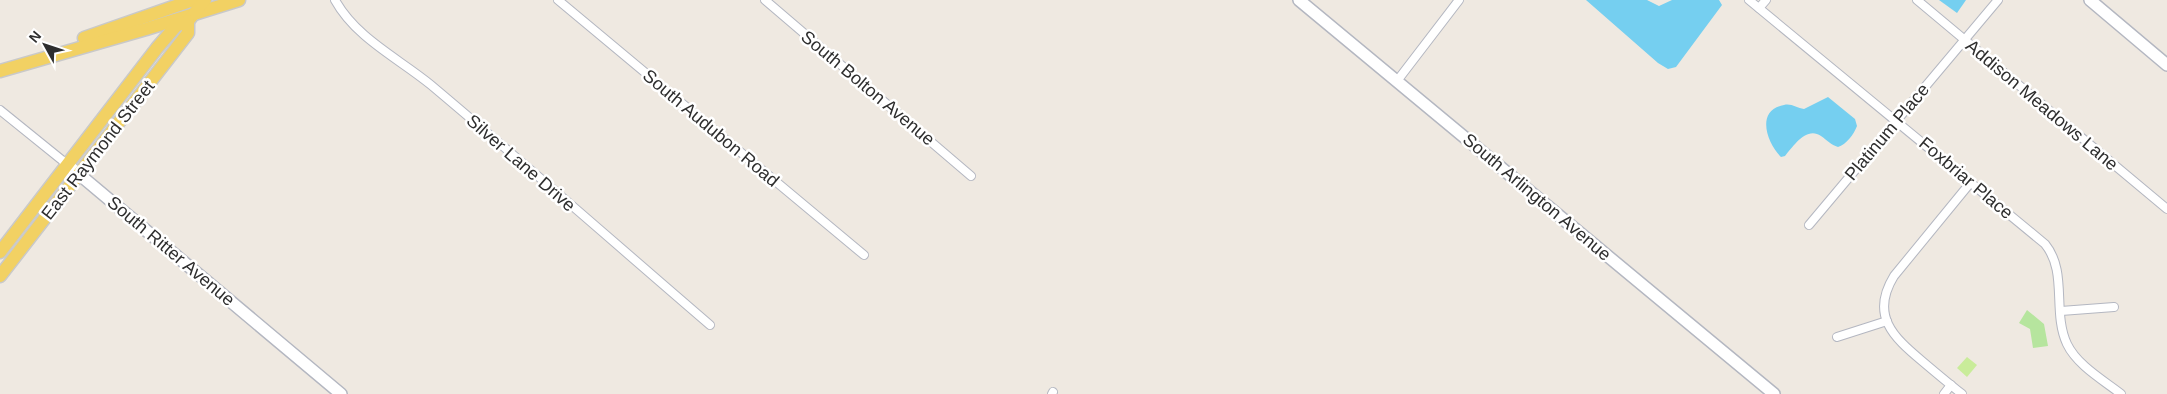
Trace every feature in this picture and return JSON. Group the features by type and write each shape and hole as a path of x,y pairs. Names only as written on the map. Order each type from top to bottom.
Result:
{"main road":[{"path":"0,70 193,0"},
{"name":"East Raymond Street","path":"0,252 157,48 176,26 191,18 205,0"},
{"path":"0,70 191,18 239,0"},
{"name":"South Arlington Avenue","path":"1299,0 1774,394"},
{"path":"2090,0 2167,65"},
{"name":"East Raymond Street","path":"0,276 188,33 191,18"},
{"path":"146,29 154,39 157,48"},
{"name":"South Ritter Avenue","path":"68,165 342,394"}],"street":[{"name":"Silver Lane Drive","path":"336,0 346,16 362,34 429,84 710,324"},
{"name":"South Audubon Road","path":"558,0 864,255"},
{"name":"South Bolton Avenue","path":"765,0 971,176"},
{"path":"1396,81 1460,0"},
{"name":"Foxbriar Place","path":"1749,0 1972,182 2047,246 2056,266 2064,337 2070,349 2080,360 2121,394"},
{"path":"1759,8 1766,0"},
{"name":"Addison Meadows Lane","path":"1917,0 2167,209"},
{"name":"Platinum Place","path":"1809,225 1998,0"},
{"name":"South Ritter Avenue","path":"0,110 68,165"},
{"path":"1962,394 1900,343 1891,332 1884,310 1885,297 1894,276 1972,182"},
{"path":"2061,311 2114,307"},
{"path":"1837,337 1887,321"},
{"path":"1944,394 1951,385"}],"green space":[{"path":"2027,310 2044,324 2048,346 2033,348 2030,329 2019,323"},
{"path":"1967,357 1977,365 1967,377 1957,368"}],"water":[{"path":"1586,0 1647,0 1659,6 1672,0 1719,0 1722,5 1676,67 1668,69 1658,63"},
{"path":"1939,0 1966,0 1957,13"},
{"path":"1828,97 1855,119 1857,126 1849,139 1838,147 1821,136 1810,134 1800,139 1785,156 1781,157 1771,144 1768,136 1766,128 1769,113 1775,108 1787,105 1804,109"}]}
